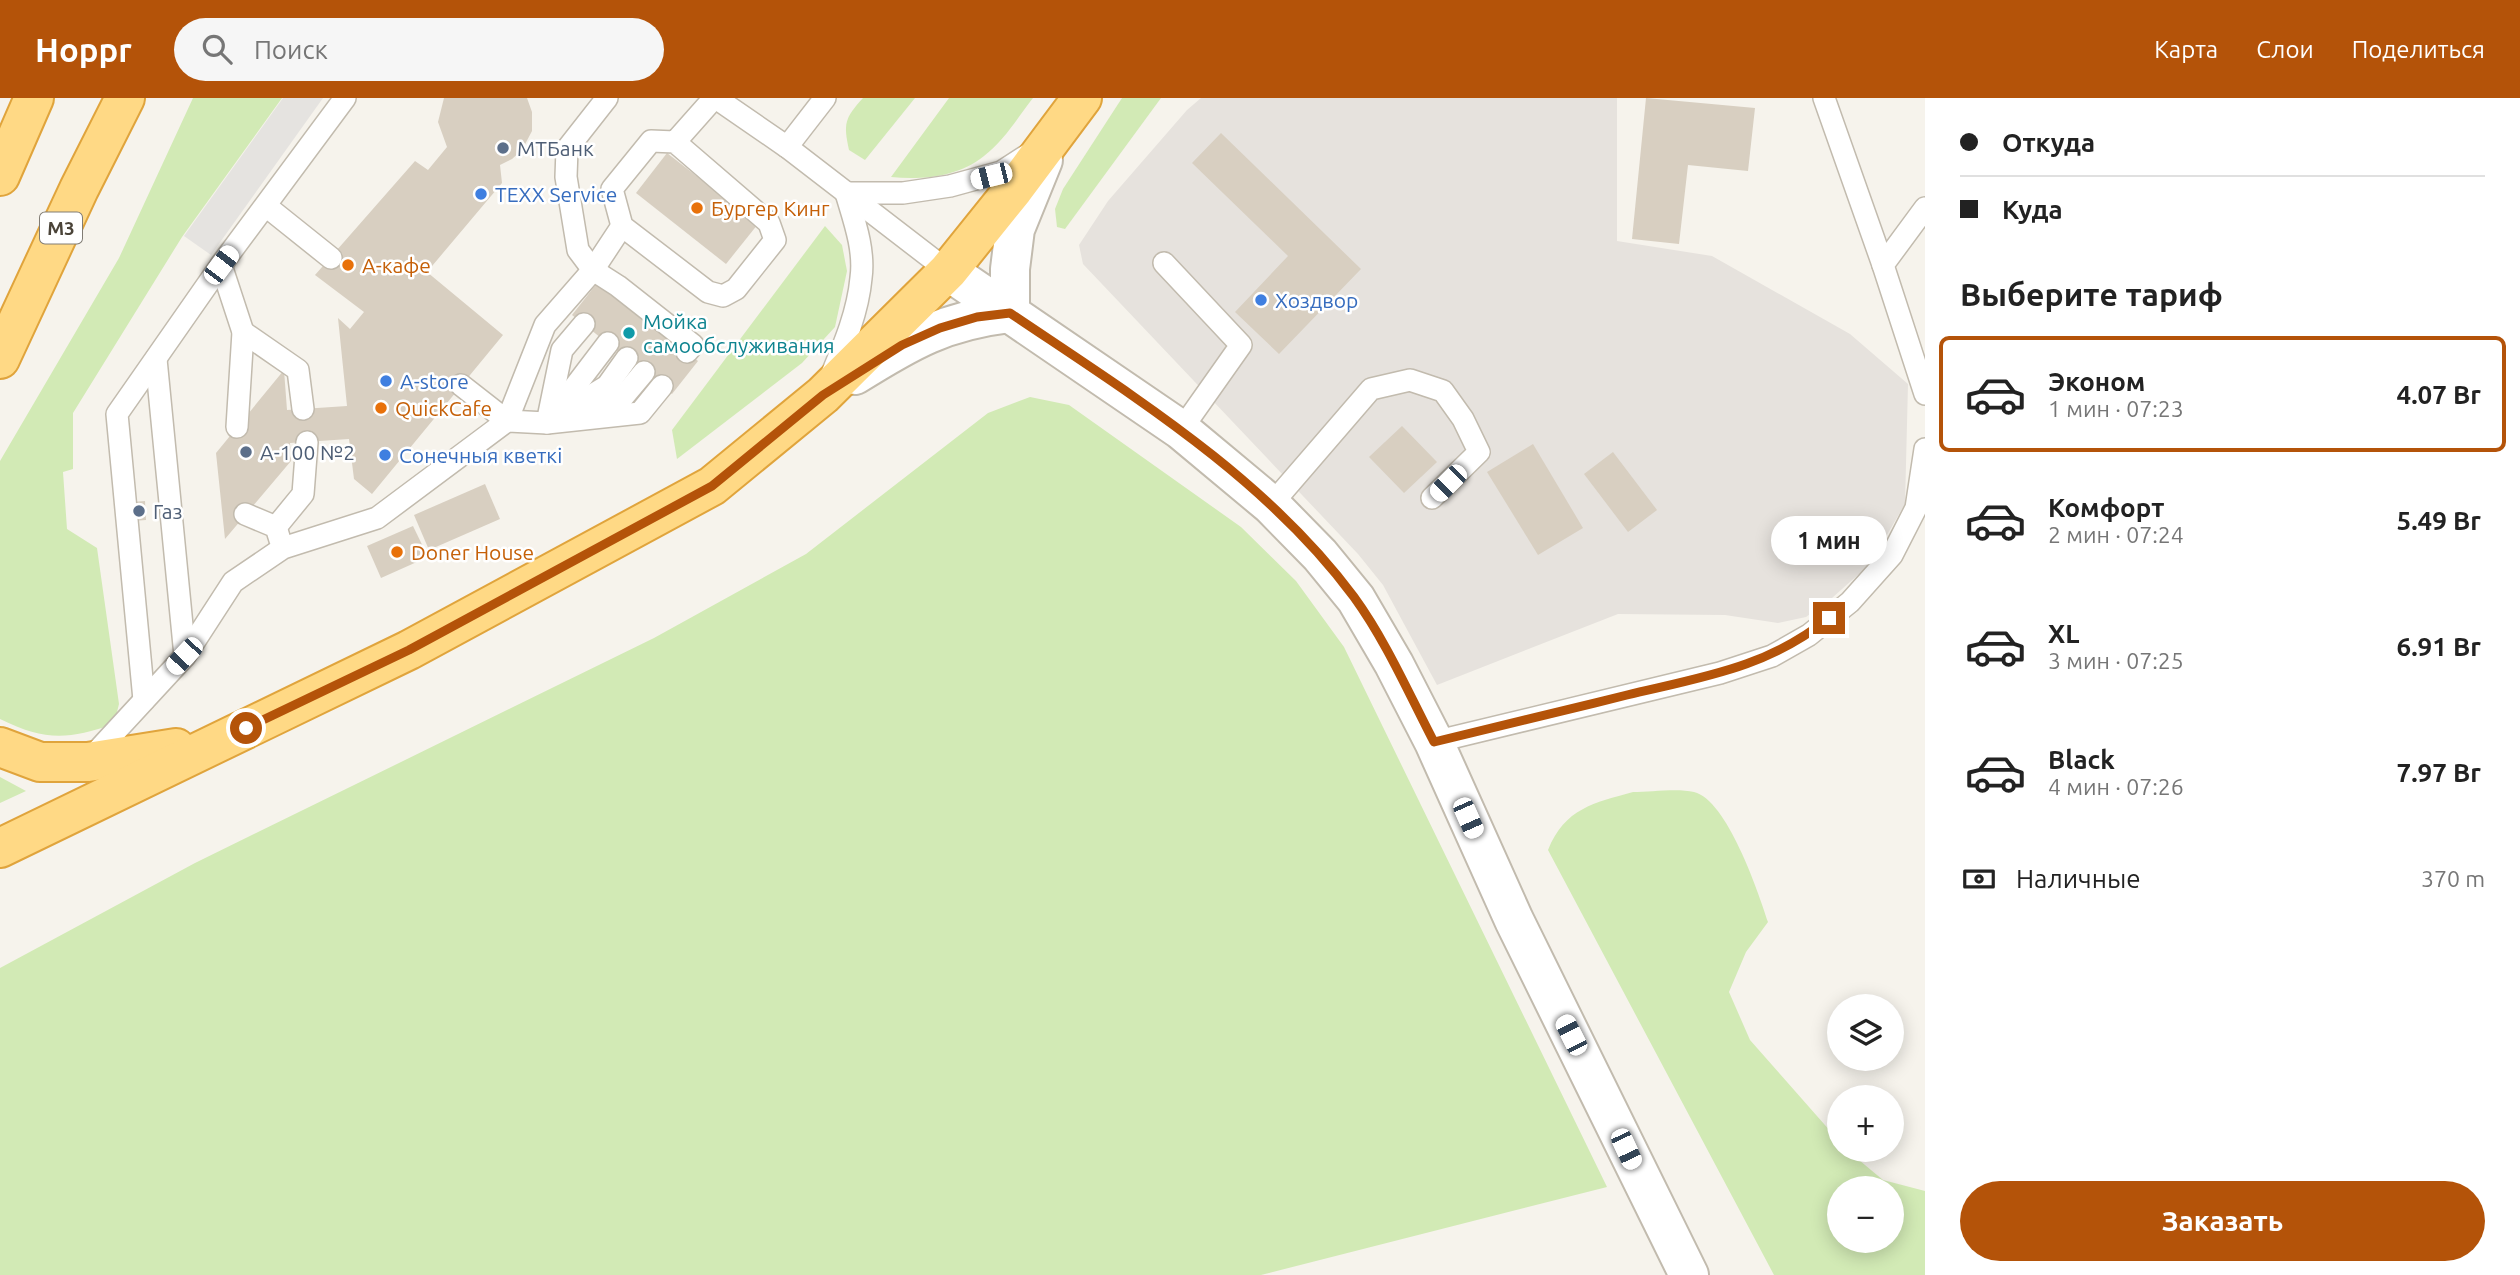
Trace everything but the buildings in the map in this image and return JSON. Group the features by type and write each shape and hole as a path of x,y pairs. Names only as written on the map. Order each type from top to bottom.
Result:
{"highway":[{"path":"0,176 34,98"},
{"name":"М3","path":"0,359 79,189 125,98"},
{"path":"0,848 409,650 712,486 823,395 948,271 1053,139 1082,98"},
{"path":"0,747 40,762 88,762 223,739"}],"street":[{"path":"1010,313 1010,269 1015,229 1053,139"},
{"path":"948,271 1181,430 1271,505 1320,555 1356,599 1394,664 1434,742 1514,920 1689,1275"},
{"path":"823,395 902,345 940,328 977,317 1010,313"}],"lane":[{"path":"144,700 117,414 221,265 345,98"},
{"path":"607,98 567,149 566,177 578,250 593,270 671,335"},
{"path":"675,142 715,98 787,147 948,271"},
{"path":"787,147 825,98"},
{"path":"1824,98 1925,394"},
{"path":"846,193 903,193 991,176 1053,139"},
{"path":"651,141 675,142 769,223 775,240 736,289 723,296 708,292 622,226 612,189 651,141"},
{"path":"823,395 850,328 862,276 858,236 846,193"},
{"path":"265,206 331,258"},
{"path":"1883,265 1925,208"},
{"path":"88,762 184,656 233,582 283,548 377,518 507,421 545,325 593,270 622,226"},
{"path":"1164,264 1241,345 1181,430"},
{"path":"221,265 243,332 237,427"},
{"path":"547,423 562,350 584,324"},
{"path":"243,332 298,370 303,409"},
{"path":"547,423 608,343"},
{"path":"156,359 184,656"},
{"path":"547,423 636,365"},
{"path":"1271,505 1371,389 1410,380 1443,391 1463,419 1479,452 1432,498"},
{"path":"461,385 507,421 547,423 640,413 662,386"},
{"path":"276,527 303,494 307,442"},
{"path":"1434,742 1720,673 1772,656 1809,635 1850,602 1892,555 1916,508 1925,449"},
{"path":"245,514 276,527 283,548"}],"shaded area":[{"path":"283,98 323,98 211,255 184,236"},
{"path":"1201,98 1617,98 1617,241 1712,256 1850,334 1908,384 1905,504 1870,564 1806,617 1778,623 1725,615 1618,614 1437,685 1383,585 1358,554 1083,264 1079,245 1108,201 1187,110"}],"green space":[{"path":"193,98 282,98 182,237 73,413 73,469 63,472 67,529 97,548 119,704 114,724 69,735 56,736 30,731 0,719 0,461 119,258"},
{"path":"863,98 915,98 865,160 849,150 846,133 849,116"},
{"path":"949,98 1033,98 998,143 974,163 940,176 891,177"},
{"path":"1122,98 1161,98 1065,229 1057,227 1055,209 1063,189"},
{"path":"825,226 842,245 847,271 835,327 802,363 677,459 672,430"},
{"path":"1030,397 1069,405 1241,527 1296,581 1344,647 1607,1187 1261,1275 0,1275 0,968 195,863 654,638 806,554 988,413"},
{"path":"0,777 26,791 0,803"},
{"path":"1672,790 1694,792 1718,811 1740,848 1768,922 1746,952 1729,992 1750,1040 1827,1127 1827,1162 1861,1162 1878,1176 1827,1176 1827,1253 1904,1253 1904,1186 1925,1191 1925,1275 1774,1275 1548,850 1563,825 1582,809 1633,792"}],"place":[{"name":"МТБанк","path":"503,148"},
{"name":"TEXX Service","path":"481,194"},
{"name":"Бургер Кинг","path":"697,208"},
{"name":"А-кафе","path":"348,265"},
{"name":"Хоздвор","path":"1261,300"},
{"name":"Мойка самообслуживания","path":"629,333"},
{"name":"A-store","path":"386,381"},
{"name":"QuickCafe","path":"381,408"},
{"name":"А-100 №2","path":"246,452"},
{"name":"Сонечныя кветкі","path":"385,455"},
{"name":"Газ","path":"139,511"},
{"name":"Doner House","path":"397,552"}],"route":[{"path":"246,728 409,650 712,486 823,395 902,345 940,328 977,317 1010,313 1181,430 1271,505 1320,555 1356,599 1394,664 1434,742 1720,673 1772,656 1809,635 1829,618"}]}
